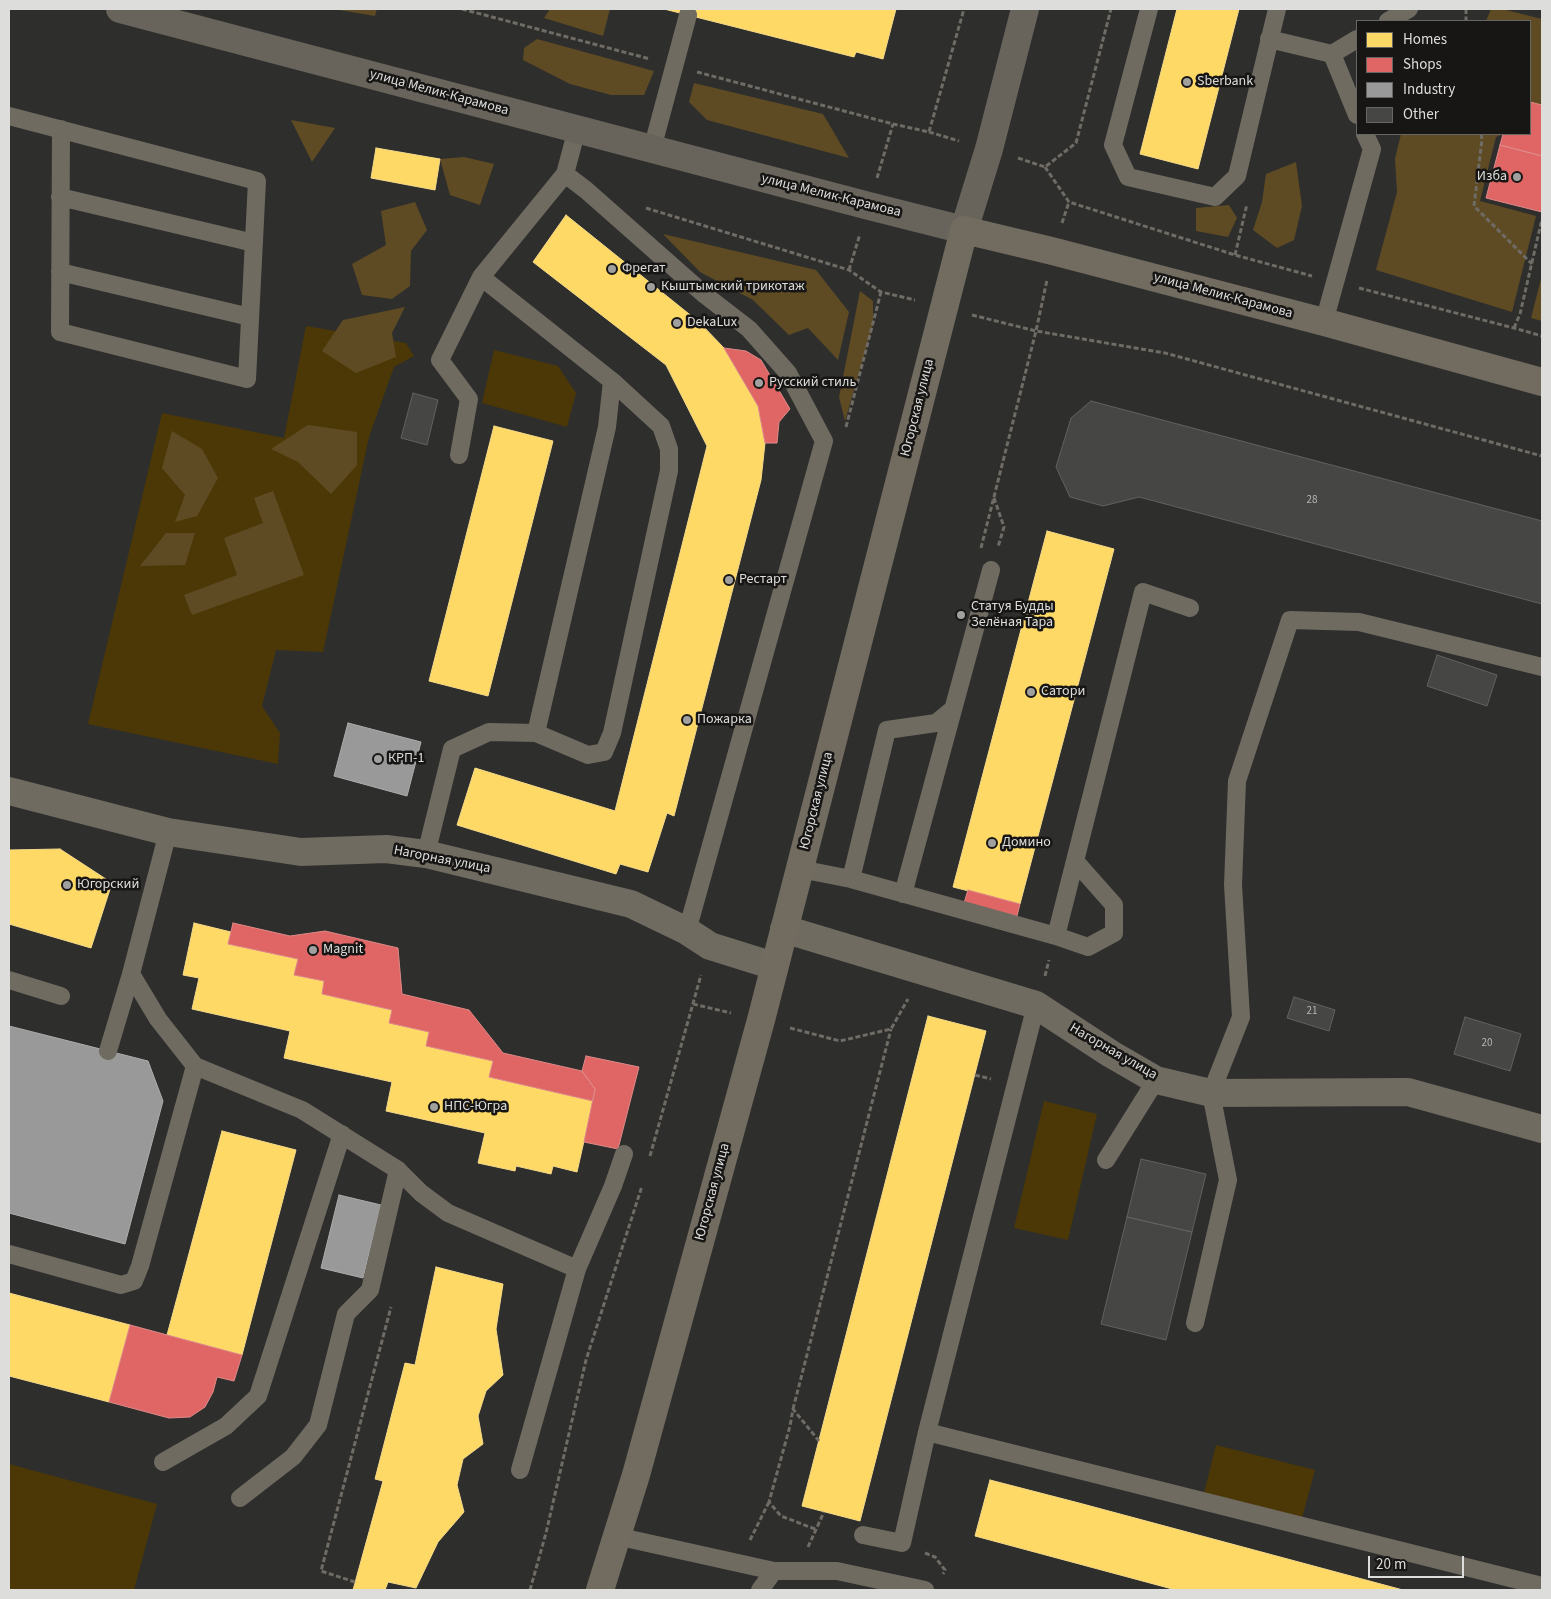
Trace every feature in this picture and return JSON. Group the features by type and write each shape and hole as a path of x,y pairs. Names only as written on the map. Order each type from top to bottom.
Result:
{"main road":[{"name":"улица Мелик-Карамова","path":"120,9 652,149 1324,322 1542,382"},
{"name":"Югорская улица","path":"600,1590 636,1476 760,1020 964,230 989,149 1025,9"}],"street":[{"name":"Нагорная улица","path":"9,792 168,832 301,852 386,849 426,854 630,904 686,931 710,946 774,966"},
{"name":"Нагорная улица","path":"784,929 923,972 1040,994 1111,1054 1156,1080 1211,1093 1408,1092 1542,1129"}],"lane":[{"path":"1149,9 1114,145 1128,177 1216,197 1237,176 1277,9"},
{"path":"1390,20 1409,9"},
{"path":"652,149 688,15"},
{"path":"1269,39 1332,54 1356,40"},
{"path":"1332,54 1356,112"},
{"path":"9,116 61,129 256,180 247,379 60,332 61,129"},
{"path":"459,455 470,399 440,360 480,277 564,174 577,129"},
{"path":"1324,322 1372,149 1365,135"},
{"path":"564,174 586,190 705,295 749,329 788,373 824,441 686,931"},
{"path":"60,197 254,243"},
{"path":"60,272 250,317"},
{"path":"426,854 452,749 488,732 536,733 588,755 604,752 612,733 669,471 669,449 661,426 612,382 480,277"},
{"path":"536,733 607,427 612,382"},
{"path":"903,894 992,570"},
{"path":"1056,936 1143,592 1190,608"},
{"path":"1195,1323 1228,1180 1211,1093 1241,1017 1233,884 1237,781 1290,620 1359,622 1542,666"},
{"path":"852,879 887,730 936,722 952,710"},
{"path":"108,1051 132,974 168,832"},
{"path":"800,869 852,879 1056,936 1088,947 1114,933 1114,905 1075,860"},
{"path":"132,974 158,1019 195,1066 302,1110 398,1170 421,1192 448,1213 577,1269"},
{"path":"9,980 61,996"},
{"path":"863,1535 902,1543 927,1432 1040,994"},
{"path":"9,1254 122,1285 134,1281 140,1266 195,1066"},
{"path":"1106,1160 1156,1080"},
{"path":"163,1462 226,1426 258,1396 342,1134"},
{"path":"520,1470 577,1269 613,1186 624,1154"},
{"path":"240,1498 293,1457 318,1425 346,1314 370,1290 398,1170"},
{"path":"927,1432 1542,1586"},
{"path":"616,1536 774,1571 837,1571 925,1590"},
{"path":"760,1590 774,1571"}],"path":[{"path":"462,9 989,149 1045,167 1068,202 1235,255 1542,336"},
{"path":"929,132 964,9"},
{"path":"1045,167 1076,143 1111,9"},
{"path":"1481,135 1474,206 1532,264"},
{"path":"980,554 1036,331 1052,251 1068,202"},
{"path":"642,207 849,270 881,292 1036,331 1165,353 1542,456"},
{"path":"1514,328 1520,314 1542,219"},
{"path":"992,570 1004,528 994,498"},
{"path":"1040,994 1050,955"},
{"path":"824,1512 815,1529 781,1516 769,1502 891,1029 923,972"},
{"path":"693,1004 840,1041 891,1029"},
{"path":"974,1075 992,1079"},
{"path":"355,1582 320,1571 391,1306"},
{"path":"793,1409 819,1441"},
{"path":"902,1543 936,1557 945,1570 942,1577"}],"shaded area":[{"path":"320,9 377,9 375,16"},
{"path":"550,9 610,9 603,36 544,18"},
{"path":"1491,9 1502,9 1542,19 1542,114 1531,120 1531,20 1486,20"},
{"path":"537,39 654,71 644,95 611,95 570,84 523,60 524,48"},
{"path":"694,83 823,114 849,158 707,120 689,102"},
{"path":"291,120 335,128 312,162"},
{"path":"1401,135 1501,135 1496,137 1480,201 1536,216 1512,312 1376,270 1397,192 1395,159"},
{"path":"464,157 494,164 480,205 450,195 440,159"},
{"path":"1296,162 1302,206 1294,240 1277,248 1253,230 1262,202 1266,174"},
{"path":"415,202 427,230 411,251 410,286 392,299 362,295 352,264 386,245 381,211"},
{"path":"1229,205 1237,218 1228,237 1196,231 1196,208"},
{"path":"663,234 816,270 849,312 838,360 808,328 789,335 753,300 700,272"},
{"path":"1542,275 1542,321 1531,318"},
{"path":"860,291 873,301 873,325 845,421 839,397"},
{"path":"405,307 392,333 396,357 356,373 322,351 343,320"},
{"path":"306,326 406,343 414,356 394,367 369,437 323,652 276,650 262,706 280,733 278,764 88,724 162,413 284,438"},
{"path":"494,350 558,366 576,393 567,427 482,403"},
{"path":"308,425 357,432 357,465 331,494 298,462 271,449"},
{"path":"172,431 202,449 218,478 197,516 175,522 185,495 162,468"},
{"path":"273,491 304,575 192,615 184,595 237,575 224,538 263,523 254,498"},
{"path":"166,533 195,533 185,565 140,566"},
{"path":"1044,1101 1097,1114 1068,1240 1014,1228"},
{"path":"1216,1445 1315,1470 1302,1518 1204,1493"},
{"path":"9,1464 157,1504 134,1590 9,1590"}],"building: Homes":[{"path":"664,9 896,9 883,59 856,52 854,57"},
{"path":"1177,9 1239,9 1198,169 1140,154"},
{"path":"376,148 440,159 435,190 371,178"},
{"path":"566,215 699,322 724,348 758,406 765,443 761,480 674,816 667,813 648,872 620,864 616,874 457,825 475,768 615,811 707,446 666,365 533,262"},
{"path":"494,426 553,441 488,696 429,681"},
{"path":"1047,531 1114,549 1020,904 953,887"},
{"path":"60,849 112,883 91,948 9,924 9,850"},
{"path":"194,923 231,932 228,944 298,959 294,975 324,981 322,994 392,1010 389,1023 429,1032 426,1046 493,1061 489,1077 593,1101 577,1172 553,1166 551,1174 516,1166 515,1171 478,1163 485,1133 386,1111 392,1082 284,1058 290,1031 192,1009 199,978 183,975"},
{"path":"928,1016 986,1031 860,1521 802,1506"},
{"path":"222,1131 296,1150 242,1355 167,1335"},
{"path":"436,1267 503,1284 496,1329 503,1375 486,1391 478,1416 483,1444 463,1459 457,1485 464,1512 438,1542 416,1588 388,1582 385,1590 353,1590 383,1481 375,1479 405,1363 415,1365"},
{"path":"9,1293 130,1325 109,1402 9,1376"},
{"path":"990,1480 1403,1590 1176,1590 975,1536"}],"building: Shops":[{"path":"1531,102 1542,105 1542,156 1500,145 1503,135 1531,135"},
{"name":"Изба","path":"1500,145 1542,156 1542,212 1486,198"},
{"name":"Русский стиль","path":"724,348 746,351 761,360 790,409 779,422 777,443 765,443 758,406"},
{"path":"968,890 1020,904 1017,916 964,903"},
{"path":"233,923 290,936 325,931 398,948 402,994 469,1010 503,1053 582,1071 595,1089 593,1101 489,1077 493,1061 426,1046 429,1032 389,1023 392,1010 322,994 324,981 294,975 298,959 228,944"},
{"path":"586,1056 639,1067 618,1149 584,1142 595,1089 582,1071"},
{"path":"130,1325 242,1355 234,1381 217,1377 213,1392 205,1407 190,1417 169,1418 109,1402"}],"building: Industry":[{"name":"КРП-1","path":"348,723 421,742 407,796 334,776"},
{"path":"9,1026 148,1061 163,1101 125,1244 9,1213"},
{"path":"339,1195 381,1205 363,1278 321,1268"}],"building: Other":[{"path":"413,393 438,400 427,445 401,438"},
{"path":"1091,401 1542,521 1542,604 1139,497 1103,506 1070,497 1056,467 1071,418"},
{"path":"1437,655 1497,675 1487,706 1427,686"},
{"path":"1294,997 1335,1010 1329,1031 1287,1018"},
{"path":"1465,1017 1521,1034 1510,1071 1454,1054"},
{"path":"1141,1159 1206,1174 1192,1232 1127,1217"},
{"path":"1127,1217 1192,1232 1166,1340 1101,1324"}],"place":[{"name":"Sberbank","path":"1187,82"},
{"name":"Изба","path":"1517,177"},
{"name":"Фрегат","path":"612,269"},
{"name":"Кыштымский трикотаж","path":"651,287"},
{"name":"DekaLux","path":"677,323"},
{"name":"Русский стиль","path":"759,383"},
{"name":"Рестарт","path":"729,580"},
{"name":"Статуя Будды Зелёная Тара","path":"961,615"},
{"name":"Сатори","path":"1031,692"},
{"name":"Пожарка","path":"687,720"},
{"name":"КРП-1","path":"378,759"},
{"name":"Домино","path":"992,843"},
{"name":"Югорский","path":"67,885"},
{"name":"Magnit","path":"313,950"},
{"name":"НПС-Югра","path":"434,1107"}]}
